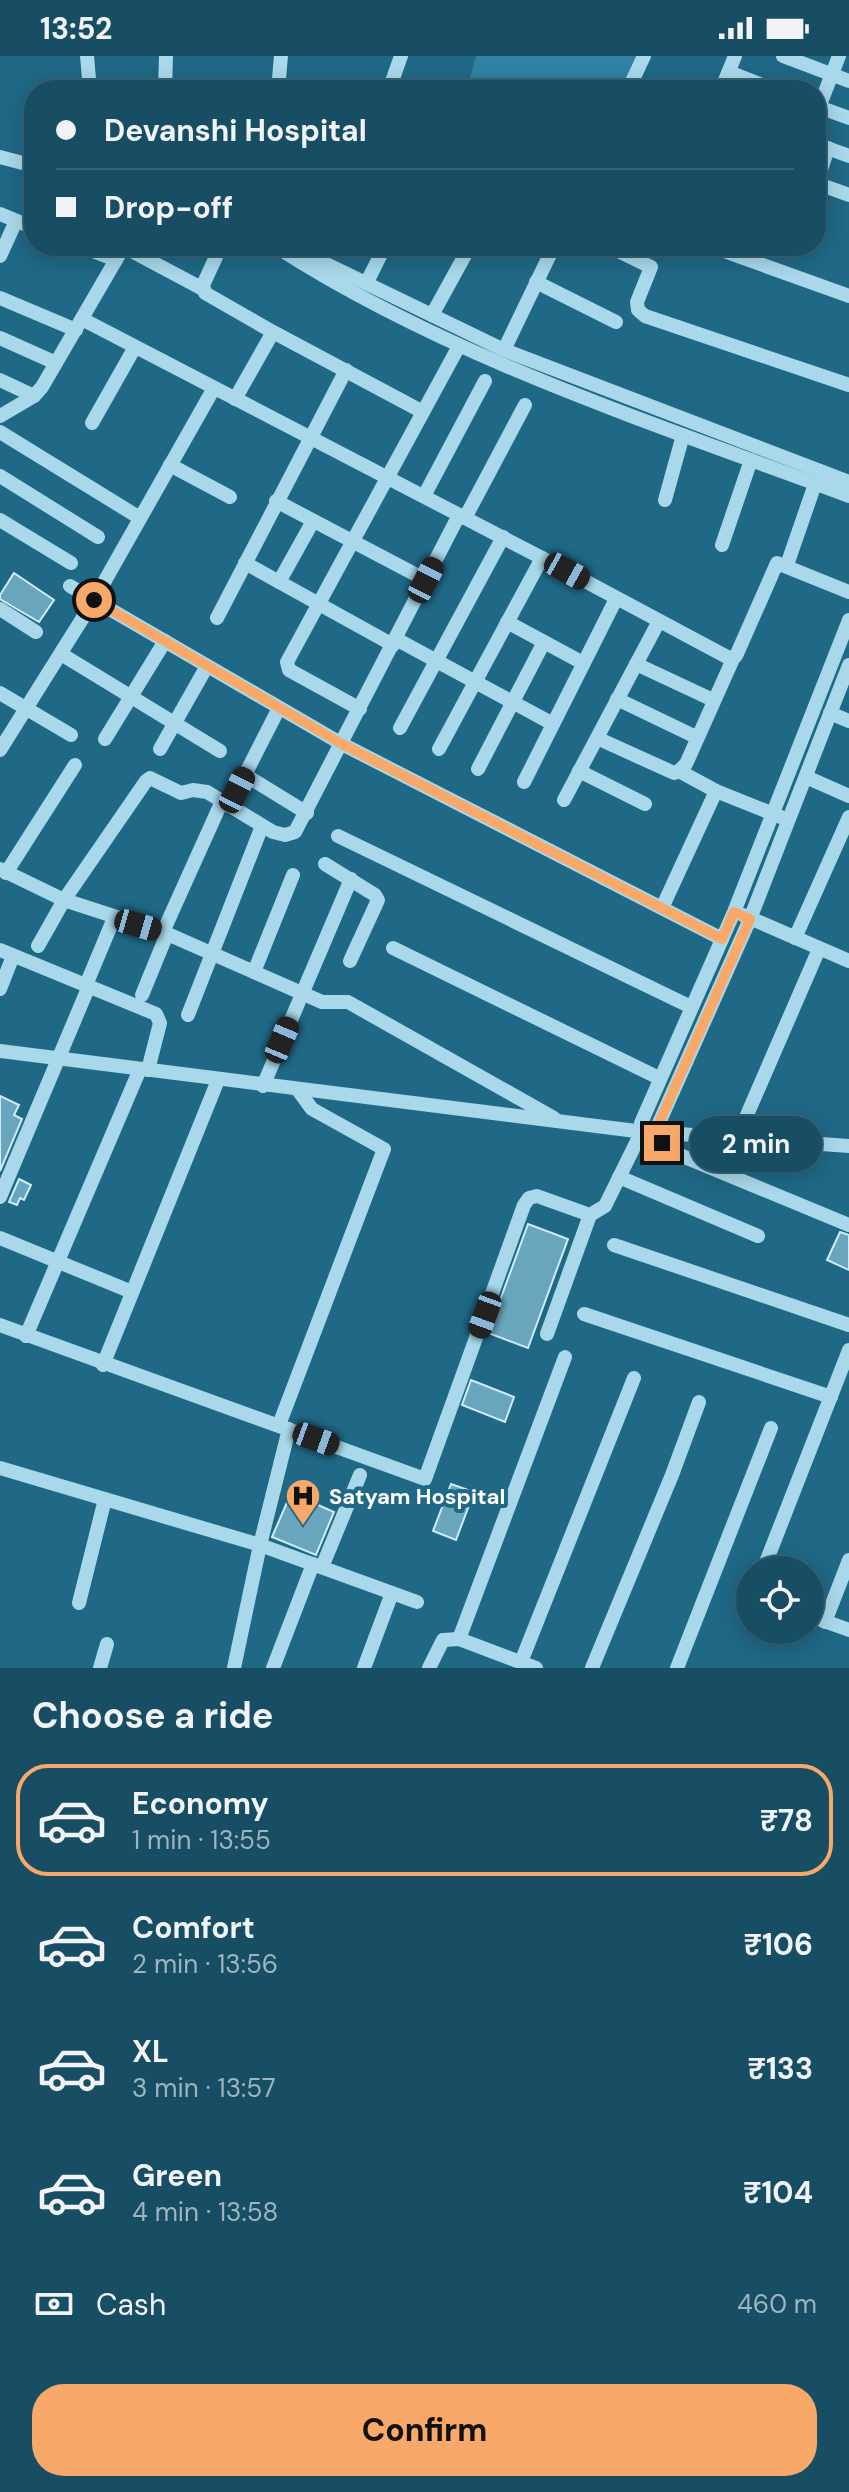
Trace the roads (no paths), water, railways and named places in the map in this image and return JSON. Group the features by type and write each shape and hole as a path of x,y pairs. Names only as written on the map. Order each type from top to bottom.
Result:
{"street":[{"path":"87,56 89,80"},
{"path":"165,80 166,56"},
{"path":"279,80 281,56"},
{"path":"393,80 401,56"},
{"path":"633,80 644,56"},
{"path":"725,80 735,56"},
{"path":"783,56 849,81"},
{"path":"826,88 839,56"},
{"path":"729,72 749,80"},
{"path":"826,112 849,118"},
{"path":"826,147 849,156"},
{"path":"0,157 24,163"},
{"path":"826,187 849,195"},
{"path":"0,214 24,224"},
{"path":"0,256 16,221"},
{"path":"0,416 34,396 118,256"},
{"path":"132,256 203,289 273,332 423,412"},
{"path":"203,289 217,256"},
{"path":"290,256 459,346 683,435 849,496"},
{"path":"319,256 504,350 849,482"},
{"path":"367,282 380,256"},
{"path":"432,315 464,256"},
{"path":"504,350 549,256"},
{"path":"628,256 651,267 637,302 638,310 645,316 849,385"},
{"path":"738,256 849,296"},
{"path":"536,282 616,322"},
{"path":"0,298 79,324 135,347 733,659"},
{"path":"235,399 273,332"},
{"path":"0,338 56,363"},
{"path":"360,709 287,667 287,662 459,346"},
{"path":"92,423 135,347"},
{"path":"217,618 346,370"},
{"path":"0,380 34,396"},
{"path":"424,496 485,381"},
{"path":"0,750 94,600 214,388"},
{"path":"38,946 64,900 150,778 181,793 200,790 273,832 295,832 426,580 525,405"},
{"path":"0,432 140,518"},
{"path":"665,500 683,435"},
{"path":"722,545 751,460"},
{"path":"170,465 230,497"},
{"path":"0,476 98,537"},
{"path":"787,565 815,484"},
{"path":"276,501 426,580"},
{"path":"0,520 71,563"},
{"path":"279,582 313,521"},
{"path":"400,728 503,537"},
{"path":"439,749 542,558"},
{"path":"245,563 553,724"},
{"path":"597,738 674,773 679,771 686,764 777,563 849,592"},
{"path":"70,586 342,744 722,939"},
{"path":"524,782 616,599"},
{"path":"0,609 36,632"},
{"path":"547,1334 590,1215 605,1206 619,1177 659,1078 734,912 849,620"},
{"path":"564,800 659,621"},
{"path":"507,622 583,663"},
{"path":"105,739 165,641"},
{"path":"478,769 544,642"},
{"path":"61,654 220,751"},
{"path":"636,664 713,700"},
{"path":"638,1132 647,1148 661,1134 750,919 849,665"},
{"path":"160,749 207,666"},
{"path":"0,693 71,735"},
{"path":"617,699 696,737"},
{"path":"142,995 165,933 225,803 245,775 279,708"},
{"path":"830,713 849,721"},
{"path":"75,765 3,871 64,900 165,933 322,1002 348,1002 561,1122"},
{"path":"579,771 645,804"},
{"path":"679,771 716,791 789,820"},
{"path":"245,775 307,813"},
{"path":"806,777 849,796"},
{"path":"662,908 716,791"},
{"path":"795,938 849,817"},
{"path":"188,1015 262,826"},
{"path":"338,836 691,1007"},
{"path":"325,864 375,895 378,904 350,961"},
{"path":"254,972 293,875"},
{"path":"263,1086 351,879"},
{"path":"734,912 849,961"},
{"path":"0,1197 60,1057 114,918"},
{"path":"393,948 659,1078"},
{"path":"737,1138 819,949"},
{"path":"0,989 7,953 151,1011 159,1018 144,1069 26,1336"},
{"path":"0,1051 638,1132"},
{"path":"103,1365 218,1080"},
{"path":"234,1668 284,1427 384,1149 312,1109 298,1090"},
{"path":"638,1132 648,1120 661,1134 849,1225"},
{"path":"661,1134 849,1146"},
{"path":"619,1177 758,1236"},
{"path":"2,1331 26,1336 425,1479 524,1205 529,1198 543,1196 590,1215"},
{"path":"0,1238 132,1292"},
{"path":"614,1245 849,1325"},
{"path":"584,1314 831,1397"},
{"path":"769,1556 849,1350"},
{"path":"459,1639 565,1357"},
{"path":"514,1663 634,1378"},
{"path":"592,1668 699,1402"},
{"path":"677,1668 771,1428"},
{"path":"0,1468 260,1545 417,1602"},
{"path":"273,1668 360,1475"},
{"path":"79,1603 105,1499"},
{"path":"849,1560 825,1622 849,1630"},
{"path":"364,1668 392,1593"},
{"path":"429,1668 443,1640 459,1639 514,1663 536,1668"},
{"path":"100,1668 107,1644"}],"place":[{"name":"Satyam Hospital","path":"303,1527"}]}
